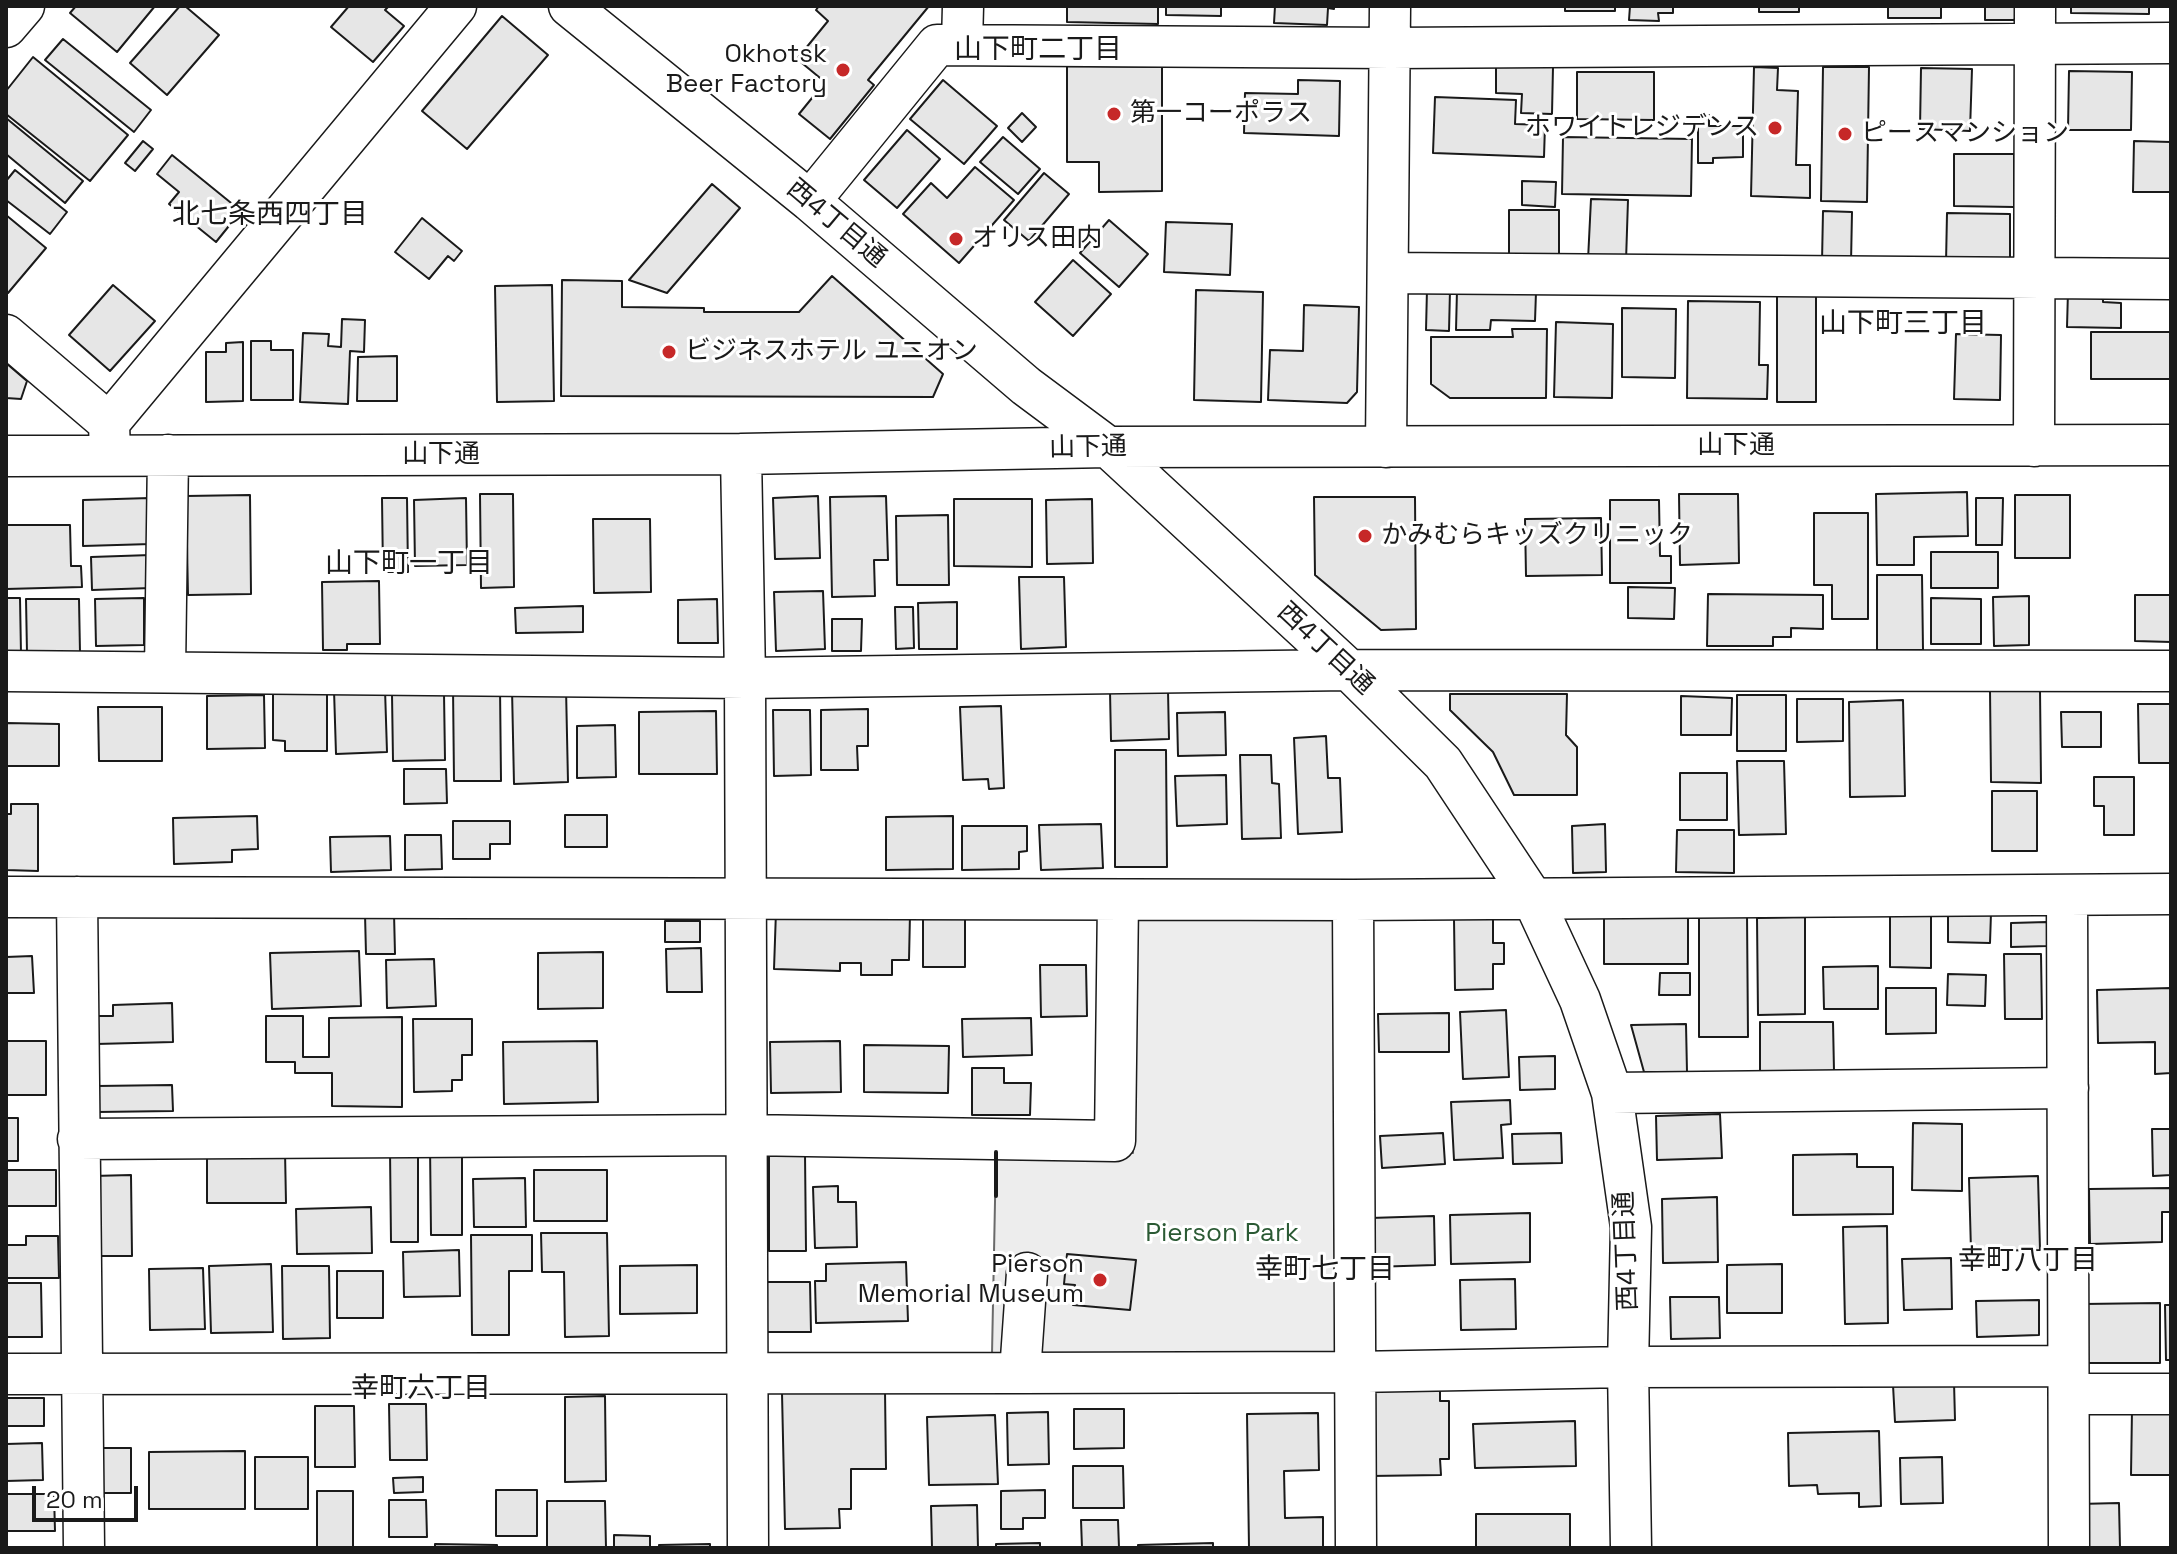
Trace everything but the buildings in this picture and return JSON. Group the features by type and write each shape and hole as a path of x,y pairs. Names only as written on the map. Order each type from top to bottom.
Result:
{"street":[{"path":"6,27 24,6"},
{"path":"6,335 109,439 456,6"},
{"name":"西4丁目通","path":"569,6 810,201 1026,386 1108,447 1349,670 1443,763 1533,899 1580,1000 1612,1093 1631,1227 1628,1367 1631,1548"},
{"path":"1386,447 1390,6"},
{"path":"810,201 937,45 962,25 1391,48 2036,24 2171,43"},
{"path":"2034,446 2036,24"},
{"path":"1388,273 2171,279"},
{"name":"山下通","path":"6,456 109,439 168,455 741,454 1108,447 2171,445"},
{"path":"741,454 745,678 748,1548"},
{"path":"165,671 168,455"},
{"path":"6,671 745,678 1349,670 2171,671"},
{"path":"6,897 1353,900 2171,894"},
{"path":"2067,895 2069,1548"},
{"path":"77,897 84,1548"},
{"path":"78,1139 746,1135 1115,1141 1118,900"},
{"path":"1353,900 1356,1548"},
{"path":"1612,1093 2068,1088"},
{"path":"1020,1373 1027,1273"},
{"path":"6,1374 1354,1372 1628,1367 2068,1380 2171,1394"}],"green space":[{"name":"Pierson Park","path":"1135,917 1340,919 1342,1353 992,1354 996,1151 1133,1153"}],"wall":[{"path":"996,1152 996,1196"}],"place":[{"name":"Okhotsk Beer Factory","path":"843,70"},
{"name":"第一コーポラス","path":"1114,114"},
{"name":"ホワイトレジデンス","path":"1775,128"},
{"name":"ピースマンション","path":"1845,134"},
{"name":"オリス田内","path":"956,239"},
{"name":"ビジネスホテル ユニオン","path":"669,352"},
{"name":"かみむらキッズクリニック","path":"1365,536"},
{"name":"Pierson Memorial Museum","path":"1100,1280"}],"district":[{"name":"山下町二丁目","path":"1038,50"},
{"name":"北七条西四丁目","path":"270,215"},
{"name":"山下町三丁目","path":"1903,324"},
{"name":"山下町一丁目","path":"409,564"},
{"name":"幸町八丁目","path":"2028,1261"},
{"name":"幸町七丁目","path":"1325,1270"},
{"name":"幸町六丁目","path":"421,1389"}]}
